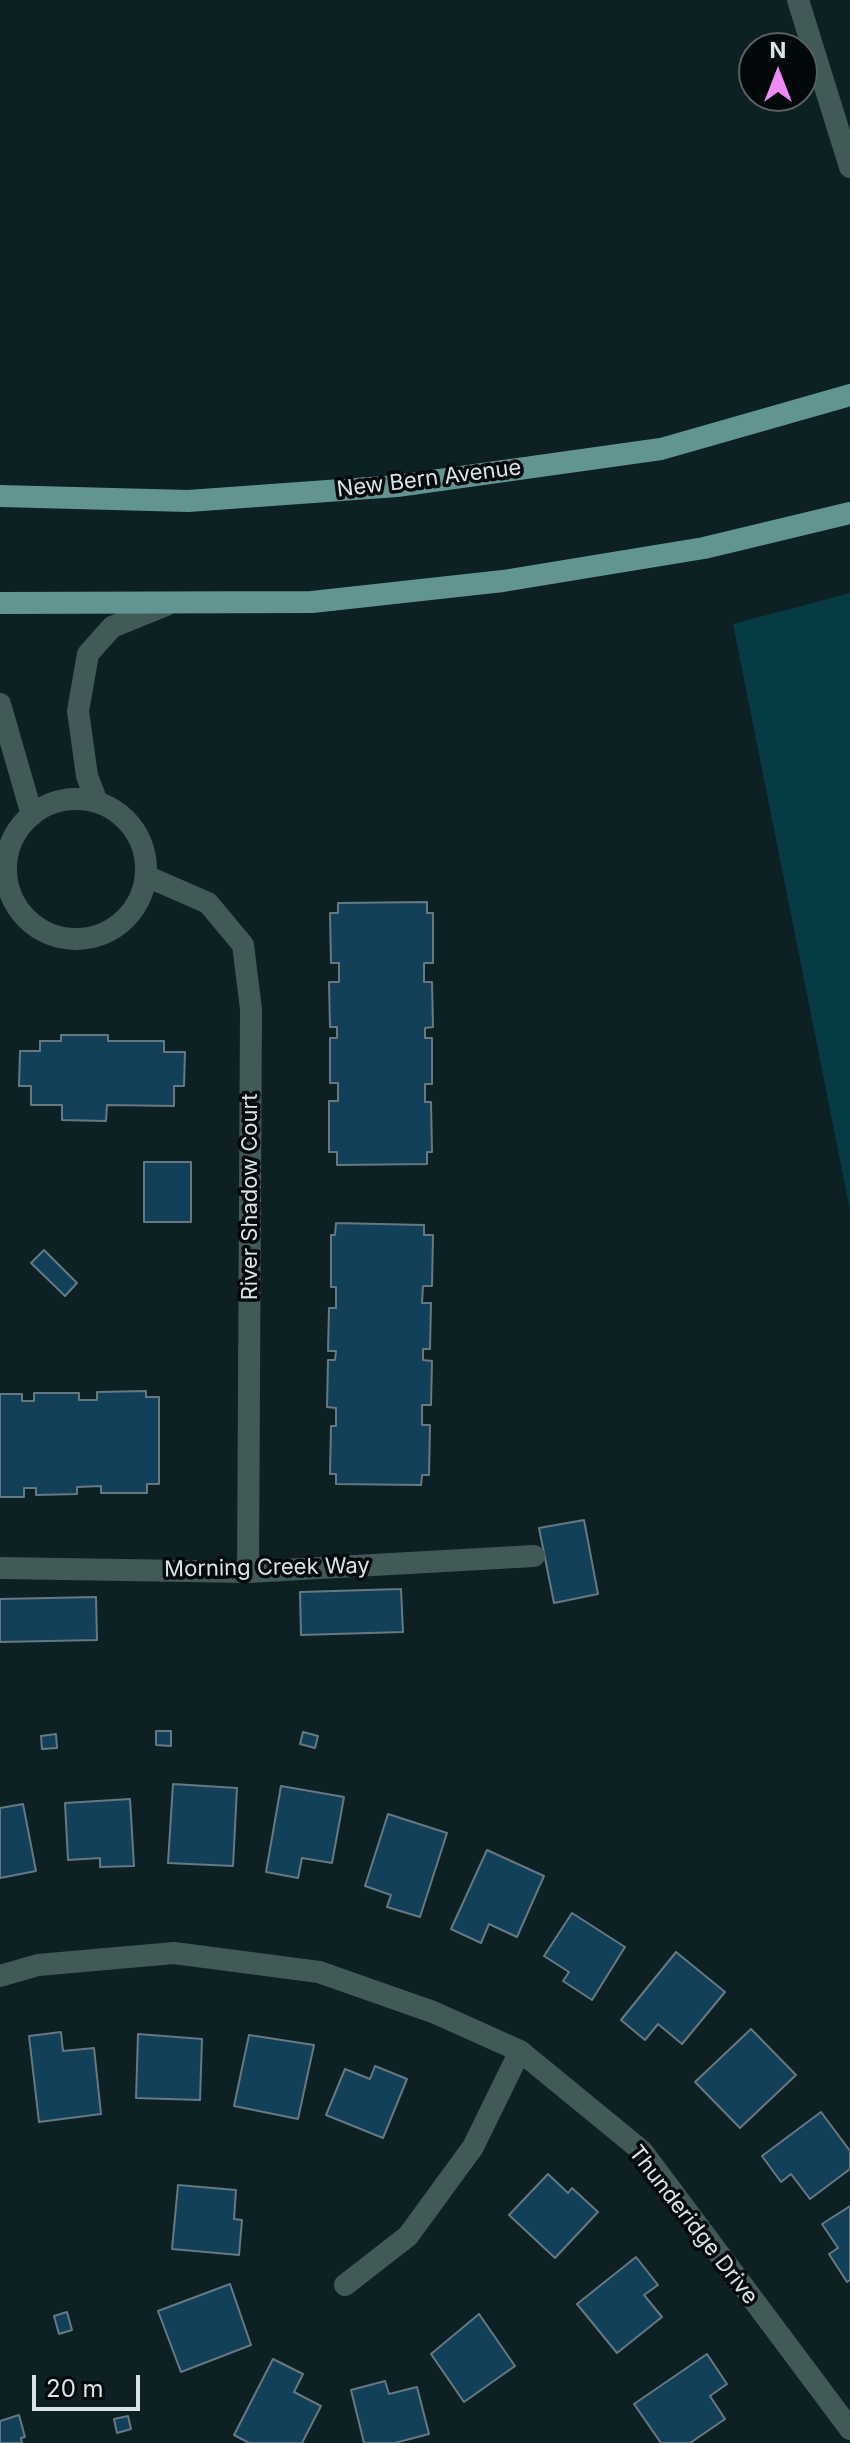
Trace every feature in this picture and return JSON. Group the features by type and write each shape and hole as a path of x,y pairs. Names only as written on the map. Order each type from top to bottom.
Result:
{"main road":[{"name":"New Bern Avenue","path":"0,496 188,501 397,486 661,449 850,395"},
{"path":"0,603 166,605 312,602 503,581 704,548 850,513"}],"street":[{"path":"798,0 850,167"},
{"path":"97,802 87,776 78,711 88,654 112,627 166,605"},
{"path":"0,704 32,815"},
{"path":"59,800 97,802 126,818 140,836 146,859 146,876 137,904 122,922 102,934 78,939 56,936 35,926 4,889 10,844 32,815 59,800"},
{"name":"River Shadow Court","path":"146,876 208,903 243,945 251,1009 248,1572"},
{"name":"Morning Creek Way","path":"0,1568 248,1572 534,1556"},
{"name":"Thunderidge Drive","path":"0,1976 38,1965 174,1953 319,1972 433,2012 520,2051 642,2151 850,2429"},
{"path":"345,2285 408,2236 473,2147 520,2051"}],"shaded area":[{"path":"850,593 850,1210 733,624"}],"building":[{"path":"427,902 427,913 433,913 433,963 424,963 424,982 432,982 433,1027 425,1028 425,1038 432,1038 432,1084 425,1084 425,1102 431,1102 432,1152 427,1152 427,1164 337,1165 337,1152 329,1152 329,1101 338,1101 338,1083 330,1083 330,1038 337,1038 337,1027 330,1027 329,982 339,982 339,963 331,963 330,913 338,913 338,903"},
{"path":"61,1035 108,1035 108,1041 164,1041 164,1052 185,1052 184,1086 174,1086 174,1106 107,1105 106,1121 62,1120 62,1105 31,1105 31,1086 19,1086 20,1051 40,1051 40,1041 61,1041"},
{"path":"144,1162 191,1162 191,1222 144,1222"},
{"path":"336,1223 424,1225 424,1235 433,1235 432,1286 423,1286 422,1303 431,1303 430,1349 423,1349 423,1360 432,1361 431,1405 422,1405 422,1425 430,1425 429,1475 422,1475 421,1485 336,1484 336,1474 330,1474 331,1426 336,1426 336,1408 327,1407 328,1360 335,1360 336,1351 328,1351 329,1308 336,1308 336,1287 331,1287 331,1235 335,1235"},
{"path":"44,1250 77,1283 65,1296 31,1263"},
{"path":"146,1391 146,1397 159,1397 159,1484 147,1484 147,1493 101,1493 101,1486 77,1487 77,1494 36,1495 36,1488 24,1488 24,1497 0,1497 0,1394 22,1394 22,1401 34,1401 34,1393 79,1393 79,1400 97,1400 97,1392"},
{"path":"584,1520 598,1594 554,1603 539,1528"},
{"path":"401,1589 403,1632 301,1635 300,1592"},
{"path":"96,1597 97,1640 0,1642 0,1599"},
{"path":"156,1731 171,1731 171,1746 156,1745"},
{"path":"303,1732 318,1736 315,1748 300,1744"},
{"path":"56,1734 57,1748 42,1749 41,1736"},
{"path":"173,1784 237,1788 233,1866 168,1863"},
{"path":"281,1786 344,1797 332,1863 302,1858 298,1878 266,1872"},
{"path":"130,1799 134,1866 100,1867 100,1858 68,1860 65,1803"},
{"path":"23,1804 36,1871 0,1878 0,1808"},
{"path":"388,1814 447,1833 420,1917 387,1907 391,1895 365,1886"},
{"path":"487,1850 544,1876 517,1937 489,1924 481,1943 451,1929"},
{"path":"572,1913 625,1947 592,2000 563,1981 569,1972 544,1956"},
{"path":"676,1952 725,1992 682,2044 658,2024 645,2040 621,2020"},
{"path":"751,2029 796,2075 740,2128 695,2082"},
{"path":"61,2032 63,2051 94,2048 101,2114 39,2122 29,2036"},
{"path":"138,2034 202,2039 200,2100 136,2098"},
{"path":"249,2035 314,2045 298,2119 234,2106"},
{"path":"375,2066 407,2079 383,2138 326,2115 345,2069 370,2079"},
{"path":"821,2112 850,2151 850,2169 810,2199 791,2174 781,2182 762,2156"},
{"path":"548,2174 568,2193 572,2188 598,2212 555,2258 509,2215"},
{"path":"178,2185 236,2190 234,2219 242,2220 239,2255 172,2249"},
{"path":"850,2206 850,2280 847,2282 829,2254 838,2248 822,2224"},
{"path":"636,2257 658,2285 644,2295 662,2317 617,2353 577,2304"},
{"path":"230,2284 251,2345 181,2372 158,2311"},
{"path":"67,2312 72,2330 59,2334 54,2316"},
{"path":"479,2314 515,2366 464,2402 431,2354"},
{"path":"707,2354 727,2384 710,2396 725,2419 690,2443 661,2443 634,2404"},
{"path":"273,2359 303,2374 294,2392 321,2406 302,2443 249,2443 234,2435"},
{"path":"385,2381 389,2394 417,2387 429,2434 395,2443 364,2443 351,2390"},
{"path":"19,2415 25,2437 21,2438 22,2443 0,2443 0,2421"},
{"path":"128,2416 131,2429 117,2433 114,2419"}]}
